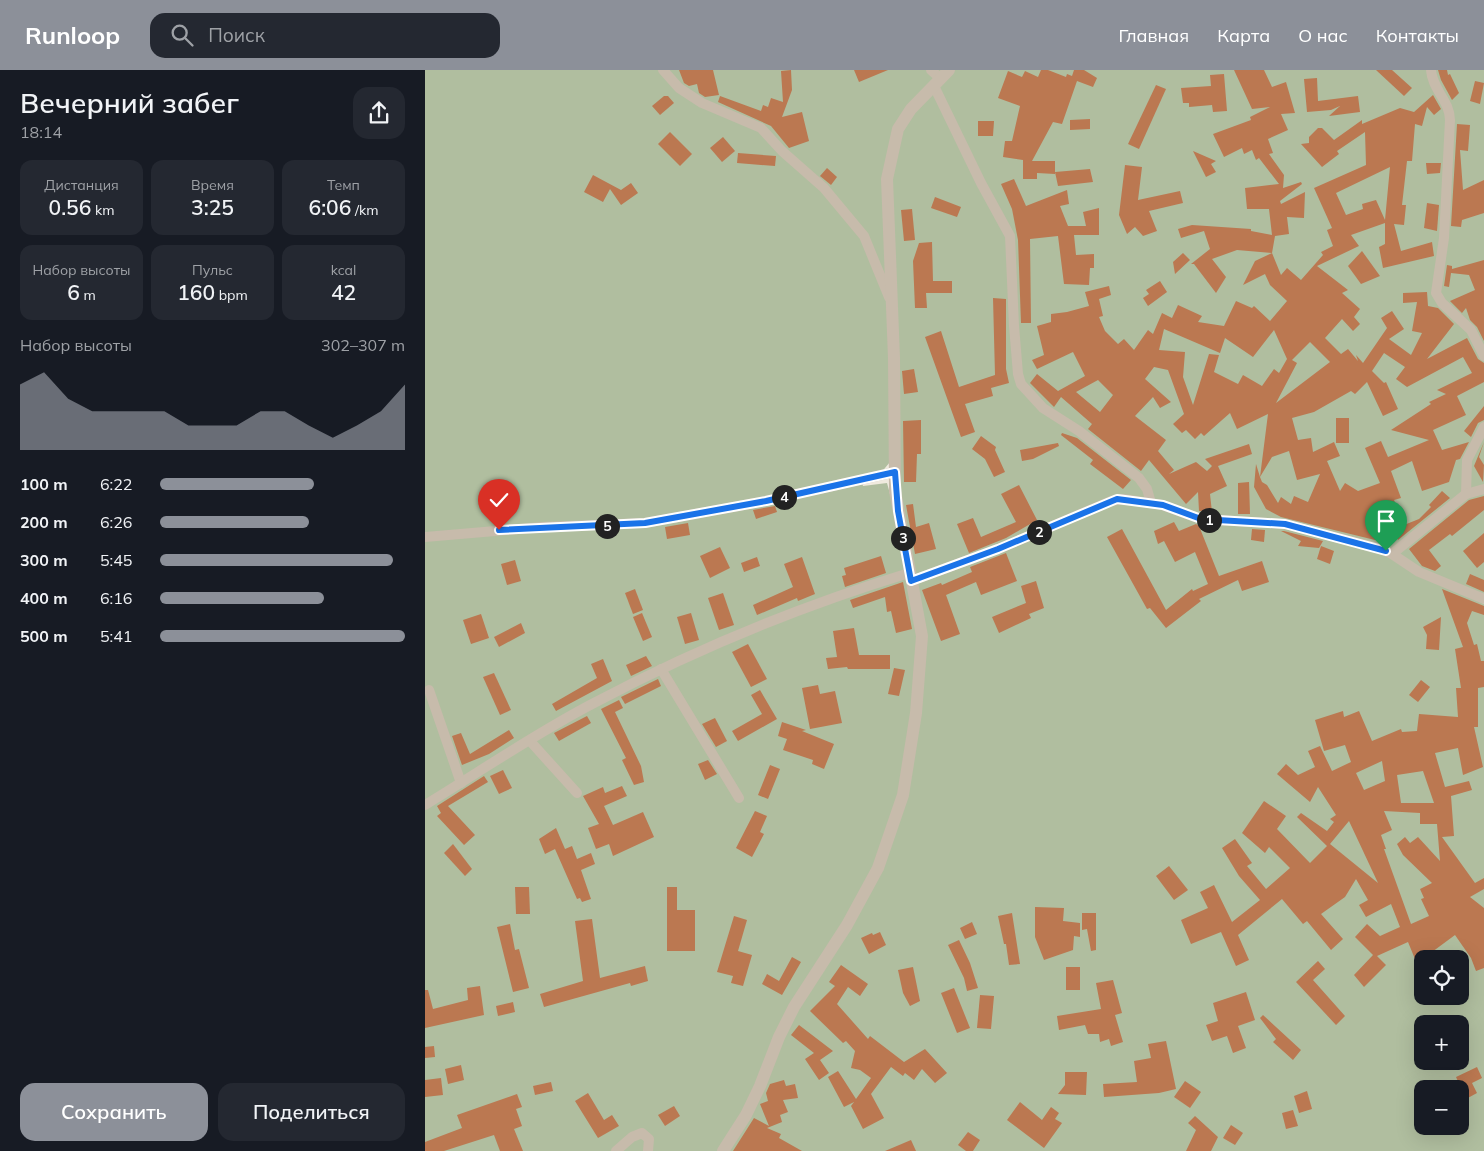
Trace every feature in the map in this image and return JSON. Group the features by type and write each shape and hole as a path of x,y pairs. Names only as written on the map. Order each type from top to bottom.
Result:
{"street":[{"path":"663,70 679,88 702,103 761,128 782,151 824,188 864,236 892,304"},
{"path":"931,70 942,79 973,168 1010,236 1014,326 1018,374 1021,384 1043,408 1079,431 1139,478 1147,489 1151,504"},
{"path":"1431,70 1431,82 1449,110 1451,120 1444,238 1436,292 1442,303 1471,330 1484,356"},
{"path":"723,1151 746,1115 760,1086 779,1037 794,1007 847,925 878,868 903,795 916,713 922,656 922,636 898,511 895,472 892,304 887,192 889,162 898,129 911,109 942,79"},
{"path":"1466,494 1467,460 1484,427"},
{"path":"425,536 542,527 645,523 766,501 895,472"},
{"path":"1393,554 1466,494 1484,489"},
{"path":"425,805 592,704 661,669 765,625 998,549 1111,501 1123,499 1163,505 1201,519 1285,524 1393,554 1419,572 1484,599"},
{"path":"661,669 739,798"},
{"path":"429,690 461,783"},
{"path":"530,741 577,793"},
{"path":"616,1151 632,1137 642,1133 649,1139 649,1151"}],"green space":[{"path":"425,70 1484,70 1484,600 1457,588 1484,604 1484,1151 425,1151","holes":["895,456 898,523 887,483 863,486 861,479 880,474"]}],"building":[{"path":"679,70 713,70 719,95 705,97 699,93 697,84 689,86 684,83"},
{"path":"791,70 792,90 782,117 802,112 809,141 789,148 771,126 718,102 720,96 761,111 763,105 768,107 771,98 783,102 781,71"},
{"path":"854,70 888,70 859,82"},
{"path":"1041,70 1048,70 1066,77 1067,74 1072,76 1074,70 1084,70 1097,78 1093,87 1077,81 1062,124 1053,122 1032,161 1055,161 1055,174 1037,173 1037,179 1023,179 1023,160 1003,157 1005,141 1012,141 1020,106 998,98 1008,71 1022,77 1025,71 1038,77"},
{"path":"1234,70 1264,70 1272,87 1286,82 1295,113 1281,114 1288,130 1268,139 1273,153 1269,154 1284,175 1283,188 1301,182 1302,184 1280,201 1281,204 1305,192 1304,218 1287,217 1289,234 1275,236 1272,253 1237,250 1212,259 1226,277 1216,293 1194,264 1191,264 1210,249 1204,231 1181,238 1178,229 1192,225 1251,229 1251,231 1272,235 1269,209 1247,209 1245,188 1279,184 1259,158 1256,160 1252,150 1244,154 1242,148 1224,157 1213,134 1251,120 1250,117 1270,107 1252,109"},
{"path":"1376,70 1392,70 1412,88 1404,96"},
{"path":"1438,70 1447,70 1459,93 1452,100 1441,80"},
{"path":"1224,74 1227,111 1213,112 1212,105 1189,107 1189,103 1183,103 1181,88 1211,86 1210,75"},
{"path":"1317,78 1318,101 1358,96 1360,112 1329,116 1340,106 1331,110 1307,112 1304,79"},
{"path":"1475,81 1484,83 1480,104 1470,101"},
{"path":"1156,85 1166,89 1139,149 1128,144"},
{"path":"1433,95 1441,109 1434,115 1427,107 1422,126 1415,124 1412,161 1407,161 1402,205 1406,205 1404,225 1394,224 1401,251 1432,242 1434,256 1383,268 1379,247 1385,244 1385,223 1351,235 1359,246 1317,266 1348,290 1342,293 1360,309 1354,317 1360,324 1353,331 1342,319 1325,338 1341,354 1348,349 1358,361 1356,355 1363,363 1387,328 1381,318 1392,311 1404,329 1389,339 1411,355 1422,333 1412,331 1417,302 1403,303 1403,293 1427,292 1428,306 1438,308 1454,324 1427,359 1467,338 1478,359 1484,363 1484,382 1457,396 1466,415 1433,430 1442,450 1469,442 1460,459 1456,460 1449,482 1422,491 1412,461 1391,471 1401,498 1394,500 1404,525 1419,519 1431,507 1429,505 1442,491 1450,498 1398,540 1395,533 1375,540 1281,517 1266,509 1254,487 1256,464 1260,477 1268,414 1237,429 1230,413 1204,436 1201,433 1195,439 1186,430 1182,433 1173,424 1184,414 1168,370 1154,367 1145,379 1171,402 1160,408 1153,397 1135,416 1166,440 1158,451 1174,470 1169,474 1196,462 1207,471 1212,466 1205,459 1249,444 1252,454 1218,466 1227,486 1210,494 1212,512 1199,511 1198,492 1186,504 1149,460 1141,471 1088,429 1092,424 1061,397 1054,407 1030,383 1037,374 1058,391 1085,376 1073,352 1037,369 1032,360 1044,355 1037,326 1051,322 1051,314 1089,306 1085,292 1109,286 1111,295 1099,299 1103,316 1099,317 1105,331 1118,344 1124,339 1134,350 1148,330 1153,334 1162,313 1172,318 1178,305 1202,316 1198,322 1224,326 1236,301 1252,308 1254,306 1270,321 1287,301 1270,285 1265,274 1243,285 1255,261 1272,253 1281,275 1287,268 1301,280 1323,255 1321,252 1333,246 1327,230 1332,228 1314,188 1366,165 1365,132 1337,151 1339,154 1322,167 1301,144 1309,143 1309,137 1318,128 1322,128 1334,140 1362,120 1362,124 1400,108 1414,112","holes":["1390,167 1385,220 1376,200 1362,204 1363,209 1346,215 1336,193","1164,329 1220,353 1225,338 1253,357 1274,330 1287,359 1279,373 1274,369 1262,386 1243,375 1238,384 1214,372 1219,355 1209,354 1193,405 1183,377 1185,352 1159,350","1310,342 1330,362 1276,403 1297,363 1292,360","1384,353 1405,367 1396,379 1407,387 1463,357 1472,373 1437,390 1446,394 1429,402 1431,404 1391,430 1429,440 1388,457 1381,441 1365,448 1380,483 1358,491 1345,483 1340,491 1327,461 1340,456 1334,442 1313,452 1311,438 1298,440 1292,418 1314,412 1351,391 1355,394 1367,382 1383,416 1398,409 1386,382 1384,383 1372,371","1098,380 1113,395 1100,412 1076,392","1289,451 1297,480 1320,474 1308,502 1294,496 1291,504 1281,497 1278,503 1260,477 1272,457"]},
{"path":"664,96 668,96 674,103 660,115 652,106"},
{"path":"1090,119 1090,129 1070,130 1070,120"},
{"path":"978,121 994,121 993,136 978,136"},
{"path":"1457,124 1470,125 1468,151 1460,150 1463,190 1484,180 1484,213 1462,220 1461,227 1451,226"},
{"path":"670,132 692,154 680,166 658,144"},
{"path":"723,137 735,151 722,162 710,148"},
{"path":"1193,151 1216,161 1211,164 1216,172 1206,177"},
{"path":"738,153 776,156 775,166 737,163"},
{"path":"1426,163 1441,163 1440,173 1427,174"},
{"path":"1125,165 1142,167 1138,200 1180,191 1183,203 1149,211 1157,231 1143,236 1135,227 1127,234 1119,215"},
{"path":"827,168 837,177 831,185 820,176"},
{"path":"1090,169 1093,182 1058,186 1055,172"},
{"path":"593,175 621,190 631,183 638,193 621,205 610,189 603,202 584,192"},
{"path":"1014,179 1026,206 1067,190 1069,204 1060,206 1068,226 1086,226 1083,212 1099,208 1099,235 1074,235 1076,255 1094,254 1094,268 1090,268 1089,285 1064,284 1058,236 1030,239 1031,323 1021,323 1018,240 1012,209 1001,184"},
{"path":"935,197 961,207 957,217 931,208"},
{"path":"1427,203 1439,205 1437,231 1424,228"},
{"path":"912,209 915,240 904,241 901,210"},
{"path":"932,242 933,281 952,281 952,293 926,293 927,308 915,308 913,261 919,243"},
{"path":"1362,251 1380,276 1361,284 1348,266"},
{"path":"1183,253 1190,260 1175,274 1173,262"},
{"path":"1484,260 1484,341 1477,327 1470,320 1466,308 1462,313 1450,301 1475,290 1469,275 1451,273 1449,287 1444,286 1447,265 1452,266 1452,269"},
{"path":"1160,281 1167,292 1148,306 1143,298 1149,294 1146,290"},
{"path":"993,298 1006,299 1006,369 1009,383 991,388 993,396 965,404 975,432 961,437 925,337 941,331 959,387 995,375"},
{"path":"914,369 918,392 904,394 902,371"},
{"path":"1484,406 1484,420 1478,423 1471,437 1464,431"},
{"path":"1336,418 1349,418 1349,443 1336,443"},
{"path":"921,420 921,454 917,454 916,482 904,482 903,421"},
{"path":"1062,433 1077,438 1131,480 1123,489 1090,464 1093,460 1061,435"},
{"path":"981,436 996,447 995,450 1005,472 994,477 985,459 972,449"},
{"path":"1484,442 1479,457 1484,465 1483,482 1474,466"},
{"path":"1058,443 1059,446 1033,459 1022,461 1020,450"},
{"path":"1249,482 1250,514 1238,514 1238,483"},
{"path":"1019,485 1037,520 1006,538 969,553 957,524 973,518 981,537 1016,522 1001,494"},
{"path":"1484,496 1484,510 1452,536 1450,534 1429,550 1441,566 1435,571 1422,566 1409,549 1469,500"},
{"path":"913,504 916,527 929,523 936,549 915,554 906,505"},
{"path":"775,506 777,512 756,519 753,510"},
{"path":"1174,522 1179,531 1196,524 1199,526 1219,576 1262,561 1269,582 1242,591 1238,580 1199,599 1201,601 1166,628 1150,608 1147,609 1107,537 1122,529 1166,610 1192,589 1193,591 1208,584 1195,552 1175,562 1164,541 1158,544 1154,531"},
{"path":"688,523 690,535 667,539 665,527"},
{"path":"1252,529 1265,530 1264,542 1251,540"},
{"path":"1281,531 1323,541 1319,548 1298,546 1301,541"},
{"path":"1484,533 1484,562 1477,568 1463,551"},
{"path":"1321,546 1334,551 1330,564 1317,559"},
{"path":"720,547 730,568 710,578 700,556"},
{"path":"1006,553 1017,581 981,595 976,582 946,595 960,634 941,641 922,590 941,583 942,585 972,572 970,567"},
{"path":"881,556 886,573 845,587 842,576 846,575 844,568"},
{"path":"757,557 760,566 744,572 741,563"},
{"path":"802,557 815,594 798,601 797,598 757,615 753,605 793,587 784,564"},
{"path":"515,560 521,581 507,585 501,564"},
{"path":"1470,574 1484,580 1484,592 1466,584"},
{"path":"1036,581 1044,608 1029,614 1031,618 999,633 992,617 1026,603 1021,586"},
{"path":"903,582 912,629 896,633 891,611 887,612 885,597 853,608 850,600"},
{"path":"635,589 643,610 633,614 625,593"},
{"path":"1442,589 1484,606 1484,615 1472,611 1467,623 1474,645 1477,644 1481,661 1484,661 1484,687 1478,688 1478,727 1474,727 1483,767 1463,775 1458,748 1435,753 1445,787 1469,781 1472,790 1451,796 1454,836 1442,837 1475,883 1484,878 1484,889 1470,897 1484,908 1484,968 1476,971 1469,955 1469,950 1465,950 1455,935 1435,950 1414,950 1414,957 1408,942 1377,956 1386,965 1364,987 1354,975 1373,955 1355,937 1367,924 1380,936 1400,927 1391,904 1366,917 1359,905 1368,900 1356,879 1345,897 1321,914 1343,939 1331,950 1307,921 1303,924 1282,899 1238,935 1249,960 1236,966 1221,932 1191,944 1181,920 1208,908 1200,892 1214,885 1232,922 1260,900 1239,876 1222,848 1235,839 1252,863 1247,866 1266,889 1290,868 1269,847 1265,853 1242,833 1264,801 1286,816 1277,829 1310,863 1327,846 1297,817 1301,813 1327,831 1334,822 1330,819 1336,815 1318,787 1310,802 1277,774 1286,764 1298,775 1315,767 1308,751 1320,746 1332,771 1351,762 1345,745 1324,751 1315,720 1343,711 1344,717 1359,711 1372,741 1401,729 1402,732 1417,731 1419,714 1458,717 1456,688 1461,688 1455,649 1463,647","holes":["1382,761 1385,781 1364,790 1356,773","1423,771 1434,803 1401,803 1397,775","1384,811 1420,813 1420,824 1437,824 1440,861 1418,837 1410,843 1405,837 1397,844 1403,855 1432,883 1420,889 1424,898 1421,899 1429,916 1411,924 1384,849 1386,849 1381,835 1392,830","1349,821 1378,883 1330,844"]},
{"path":"723,593 734,625 719,630 708,598"},
{"path":"642,613 652,637 643,641 633,617"},
{"path":"691,613 699,640 685,644 677,617"},
{"path":"481,614 489,638 471,644 463,620"},
{"path":"1441,617 1439,650 1426,649 1427,635 1423,627"},
{"path":"521,623 525,633 499,647 494,637"},
{"path":"854,628 859,655 890,655 890,669 848,669 847,667 828,669 826,658 837,657 833,631"},
{"path":"748,644 767,679 751,687 732,652"},
{"path":"646,656 652,666 631,676 626,665"},
{"path":"603,659 612,681 556,711 552,704 597,678 591,664"},
{"path":"894,668 905,670 899,696 888,694"},
{"path":"494,673 511,710 500,715 483,677"},
{"path":"658,679 661,686 625,704 621,697"},
{"path":"1421,680 1430,687 1418,702 1409,695"},
{"path":"818,685 820,694 835,691 842,723 810,729 802,688"},
{"path":"760,690 777,719 738,741 732,731 762,714 751,695"},
{"path":"619,700 623,708 615,712 641,766 644,782 634,785 622,760 626,758 601,709"},
{"path":"587,716 591,723 559,741 554,733"},
{"path":"715,718 727,741 716,747 702,724"},
{"path":"782,722 806,730 802,731 834,744 824,769 812,764 813,760 783,750 787,739 778,736"},
{"path":"509,730 514,738 489,754 462,765 452,736 461,733 470,754"},
{"path":"708,760 717,774 705,780 698,764"},
{"path":"770,765 780,769 768,799 758,795"},
{"path":"503,770 512,788 499,794 490,776"},
{"path":"484,776 488,782 448,806 475,835 464,845 437,816 441,813 437,806"},
{"path":"622,786 627,796 604,806 613,825 643,812 654,837 613,856 609,844 596,849 588,828 599,824 583,796 603,787 605,793"},
{"path":"755,811 767,816 760,832 764,834 752,857 736,848"},
{"path":"556,828 565,849 572,846 577,859 591,853 595,864 581,870 591,899 582,902 580,898 577,899 555,849 545,854 539,839"},
{"path":"453,844 472,869 465,876 444,853"},
{"path":"1169,866 1188,890 1174,900 1156,876"},
{"path":"515,887 529,887 530,914 516,914"},
{"path":"667,887 677,887 677,910 695,910 695,951 667,951"},
{"path":"1035,907 1064,908 1063,921 1080,923 1080,937 1074,936 1073,950 1044,960 1035,937"},
{"path":"1012,913 1020,964 1009,965 1006,944 1004,944 998,916"},
{"path":"1082,913 1096,913 1096,950 1091,951 1087,929 1082,930"},
{"path":"734,916 747,920 738,951 752,955 743,986 731,983 733,976 717,972"},
{"path":"592,919 600,978 645,966 648,981 631,986 630,983 544,1007 540,994 583,981 575,921"},
{"path":"972,922 977,934 965,939 960,928"},
{"path":"510,924 515,950 519,949 529,988 513,992 497,927"},
{"path":"880,932 886,945 869,954 861,938"},
{"path":"959,940 970,963 978,988 967,991 964,978 948,945"},
{"path":"792,957 801,962 782,995 762,984 767,974 779,981"},
{"path":"1318,961 1325,969 1313,980 1345,1016 1336,1025 1296,982"},
{"path":"841,965 868,984 860,996 848,987 837,1004 868,1039 870,1036 904,1062 925,1049 947,1073 935,1083 922,1069 914,1080 905,1073 903,1076 891,1067 871,1094 884,1118 863,1129 851,1106 854,1102 844,1107 828,1077 838,1071 856,1099 871,1078 860,1070 851,1068 855,1051 846,1041 843,1043 810,1011 835,986 829,982"},
{"path":"913,967 920,1001 910,1006 903,993 898,970"},
{"path":"1066,967 1080,967 1080,990 1066,990"},
{"path":"1113,980 1122,1013 1115,1015 1123,1042 1111,1046 1109,1039 1100,1042 1099,1034 1088,1034 1085,1025 1059,1030 1057,1016 1101,1009 1096,983"},
{"path":"480,986 484,1015 425,1028 425,990 428,990 433,1009 468,1000 467,988"},
{"path":"954,988 970,1028 957,1033 941,993"},
{"path":"1246,992 1255,1020 1238,1026 1246,1048 1233,1053 1227,1036 1212,1041 1206,1025 1218,1021 1213,1003"},
{"path":"980,995 994,996 991,1029 977,1028"},
{"path":"513,1002 515,1012 498,1016 496,1006"},
{"path":"1263,1015 1301,1050 1293,1060 1273,1042 1276,1039 1260,1018"},
{"path":"799,1025 833,1051 820,1060 829,1073 819,1080 805,1059 814,1053 791,1035"},
{"path":"1166,1041 1176,1089 1159,1093 1104,1097 1103,1084 1137,1082 1134,1061 1151,1058 1148,1044"},
{"path":"434,1046 435,1057 425,1058 425,1047"},
{"path":"461,1065 464,1080 448,1084 445,1069"},
{"path":"1477,1067 1482,1078 1472,1083 1477,1093 1469,1097 1469,1080 1457,1080 1456,1077"},
{"path":"1065,1072 1087,1072 1086,1095 1058,1094 1065,1085"},
{"path":"441,1078 443,1095 425,1097 425,1080"},
{"path":"784,1080 786,1086 795,1084 798,1098 783,1100 788,1112 780,1115 782,1122 767,1128 781,1134 779,1138 802,1151 733,1151 754,1118 769,1126 760,1104 768,1101 766,1093 770,1084"},
{"path":"1185,1081 1201,1092 1190,1108 1174,1097"},
{"path":"551,1082 553,1091 535,1095 533,1086"},
{"path":"1307,1091 1312,1109 1299,1113 1294,1096"},
{"path":"588,1093 604,1120 612,1115 619,1126 598,1138 575,1101"},
{"path":"517,1094 522,1107 516,1109 522,1126 514,1129 523,1151 500,1151 494,1135 444,1151 425,1151 425,1142 462,1128 457,1115"},
{"path":"1020,1102 1042,1120 1051,1107 1059,1113 1055,1119 1062,1123 1044,1148 1007,1120"},
{"path":"674,1106 680,1116 665,1126 658,1115"},
{"path":"1293,1110 1298,1126 1286,1129 1282,1113"},
{"path":"1195,1116 1218,1137 1211,1151 1186,1151 1196,1130 1188,1123"},
{"path":"1231,1125 1243,1133 1235,1145 1223,1138"},
{"path":"968,1132 980,1140 973,1151 966,1151 958,1145"},
{"path":"911,1140 916,1151 885,1151"}],"route":[{"path":"499,530 645,523 766,501 895,472 895,491 911,581 998,549 1117,499 1163,505 1197,519 1285,524 1386,551"}]}
